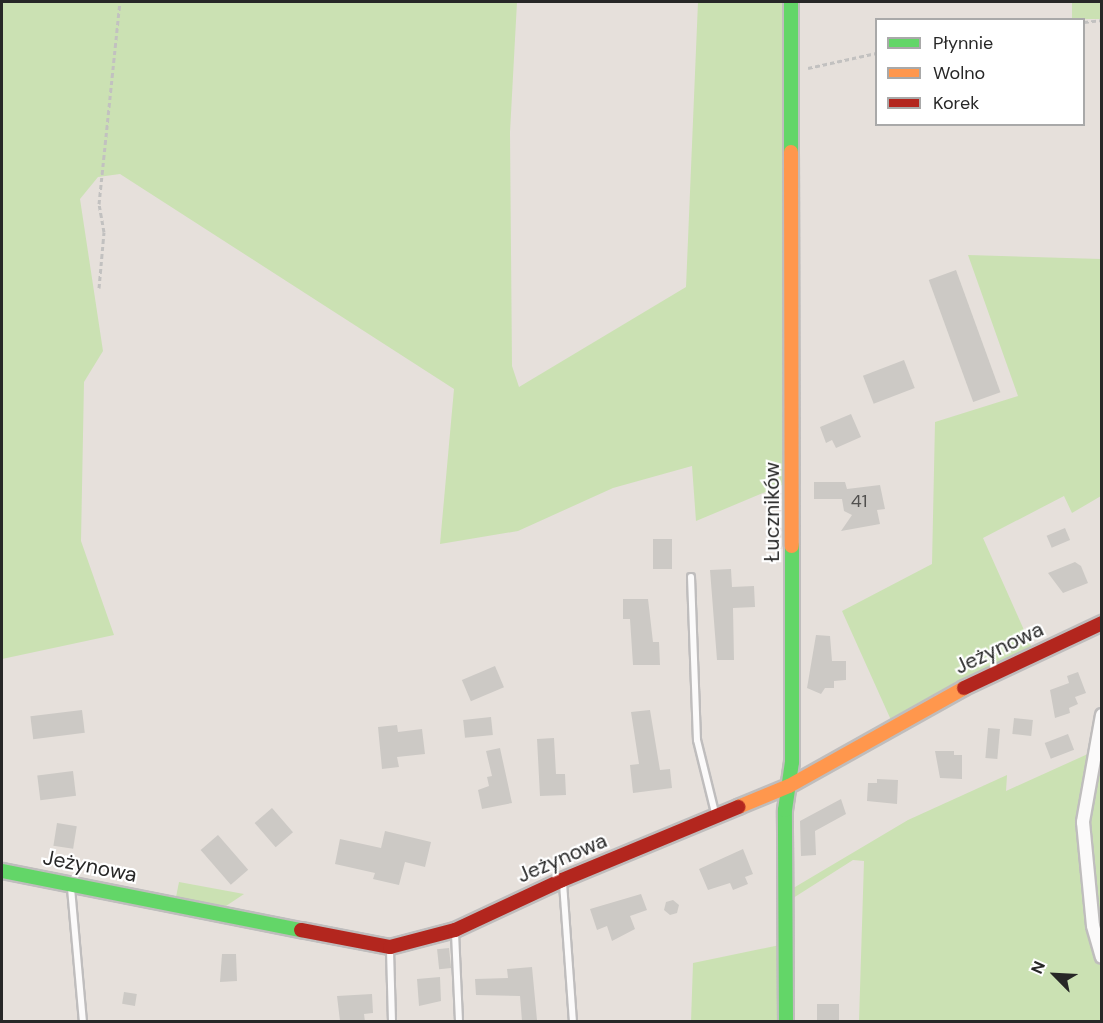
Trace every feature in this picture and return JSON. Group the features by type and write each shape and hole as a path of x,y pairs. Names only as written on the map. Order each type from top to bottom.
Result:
{"street":[{"name":"Łuczników","path":"786,1022 785,810 789,786 791,2"},
{"name":"Jeżynowa","path":"2,871 390,947 455,930 562,880 789,786 941,699 1101,623"},
{"path":"1101,715 1083,822 1093,926 1101,957"}],"lane":[{"path":"692,577 697,740 716,817"},
{"path":"562,880 573,1022"},
{"path":"71,883 83,1022"},
{"path":"455,930 459,1022"},
{"path":"390,947 392,1022"}],"path":[{"path":"99,288 104,232 99,204 120,2"},
{"path":"1085,22 1101,20"},
{"path":"792,73 875,53"}],"green space":[{"path":"2,2 517,2 510,132 512,366 519,387 686,287 698,2 786,2 787,483 696,521 692,466 613,488 518,531 440,544 454,389 120,174 98,177 80,199 103,351 84,382 81,541 114,635 2,659"},
{"path":"1072,2 1101,2 1101,19 1072,18"},
{"path":"968,255 1101,259 1101,496 1072,513 1064,496 983,538 1032,648 891,720 842,611 932,564 935,422 1018,396"},
{"path":"1101,734 1101,942 1087,822"},
{"path":"1090,753 1080,821 1095,948 1101,966 1101,1021 859,1021 864,861 853,860 790,900 790,890 908,820 1007,775 1006,791"},
{"path":"179,882 244,894 226,906 176,897"},
{"path":"780,945 781,1021 691,1022 693,963"}],"building":[{"path":"956,270 1000,392 973,402 929,280"},
{"path":"904,360 915,388 874,404 863,376"},
{"path":"851,414 861,437 836,448 832,440 826,443 820,427"},
{"path":"814,482 845,482 847,489 880,485 885,509 877,510 880,524 841,531 852,515 844,511 842,499 814,499"},
{"path":"1065,528 1070,540 1052,548 1047,536"},
{"path":"653,539 672,539 672,569 653,569"},
{"path":"1075,562 1081,566 1088,583 1063,593 1048,573"},
{"path":"731,569 732,587 754,586 755,607 733,608 734,660 717,660 710,570"},
{"path":"623,599 648,599 653,642 659,642 660,665 633,665 630,619 623,619"},
{"path":"816,635 830,636 832,661 846,661 846,680 834,681 834,688 825,688 821,694 807,688"},
{"path":"495,666 504,687 471,701 462,680"},
{"path":"1078,672 1086,693 1075,697 1078,704 1069,708 1070,713 1055,718 1050,690 1069,683 1067,676"},
{"path":"82,710 85,733 33,739 30,716"},
{"path":"650,710 660,770 670,769 672,788 633,793 630,765 639,764 631,712"},
{"path":"491,717 493,735 465,738 463,720"},
{"path":"1014,718 1033,720 1031,736 1012,734"},
{"path":"397,725 398,732 422,729 425,754 397,757 399,767 382,769 378,727"},
{"path":"988,728 1000,729 997,759 985,758"},
{"path":"1068,734 1074,750 1051,759 1045,743"},
{"path":"554,738 556,774 565,774 566,795 540,796 537,739"},
{"path":"500,748 512,803 482,809 478,790 489,786 487,777 492,776 486,751"},
{"path":"935,751 954,751 954,755 962,755 962,779 940,778"},
{"path":"73,771 76,796 40,800 37,775"},
{"path":"877,779 898,780 897,804 867,801 868,783 877,783"},
{"path":"841,799 846,814 815,831 816,855 801,856 800,821"},
{"path":"272,808 293,832 276,847 255,823"},
{"path":"57,823 77,826 73,849 53,846"},
{"path":"385,831 431,842 425,867 405,862 399,885 373,879 375,873 335,864 340,839 381,848"},
{"path":"218,835 248,870 231,885 201,850"},
{"path":"743,849 753,874 745,877 748,884 733,890 730,883 708,890 699,869"},
{"path":"641,894 647,910 630,916 635,929 612,941 607,926 597,930 590,909"},
{"path":"673,900 679,905 677,913 670,915 664,910 666,902"},
{"path":"449,948 451,968 439,969 437,949"},
{"path":"222,954 236,954 237,981 220,982"},
{"path":"532,967 537,1020 522,1021 520,996 476,995 475,979 508,978 507,969"},
{"path":"440,977 441,1001 419,1006 417,979"},
{"path":"124,992 137,994 135,1006 122,1004"},
{"path":"372,994 373,1013 364,1014 365,1022 340,1021 337,996"},
{"path":"817,1004 839,1004 839,1020 817,1020"}],"traffic: fast":[{"path":"791,2 791,152"},
{"path":"786,1022 785,810 792,762 792,546"},
{"path":"2,871 301,930"}],"traffic: slow":[{"path":"791,152 792,546"},
{"path":"738,807 789,786 964,688"}],"traffic: jam":[{"path":"964,688 1102,623"},
{"path":"301,930 390,947 455,930 562,880 738,807"}]}
